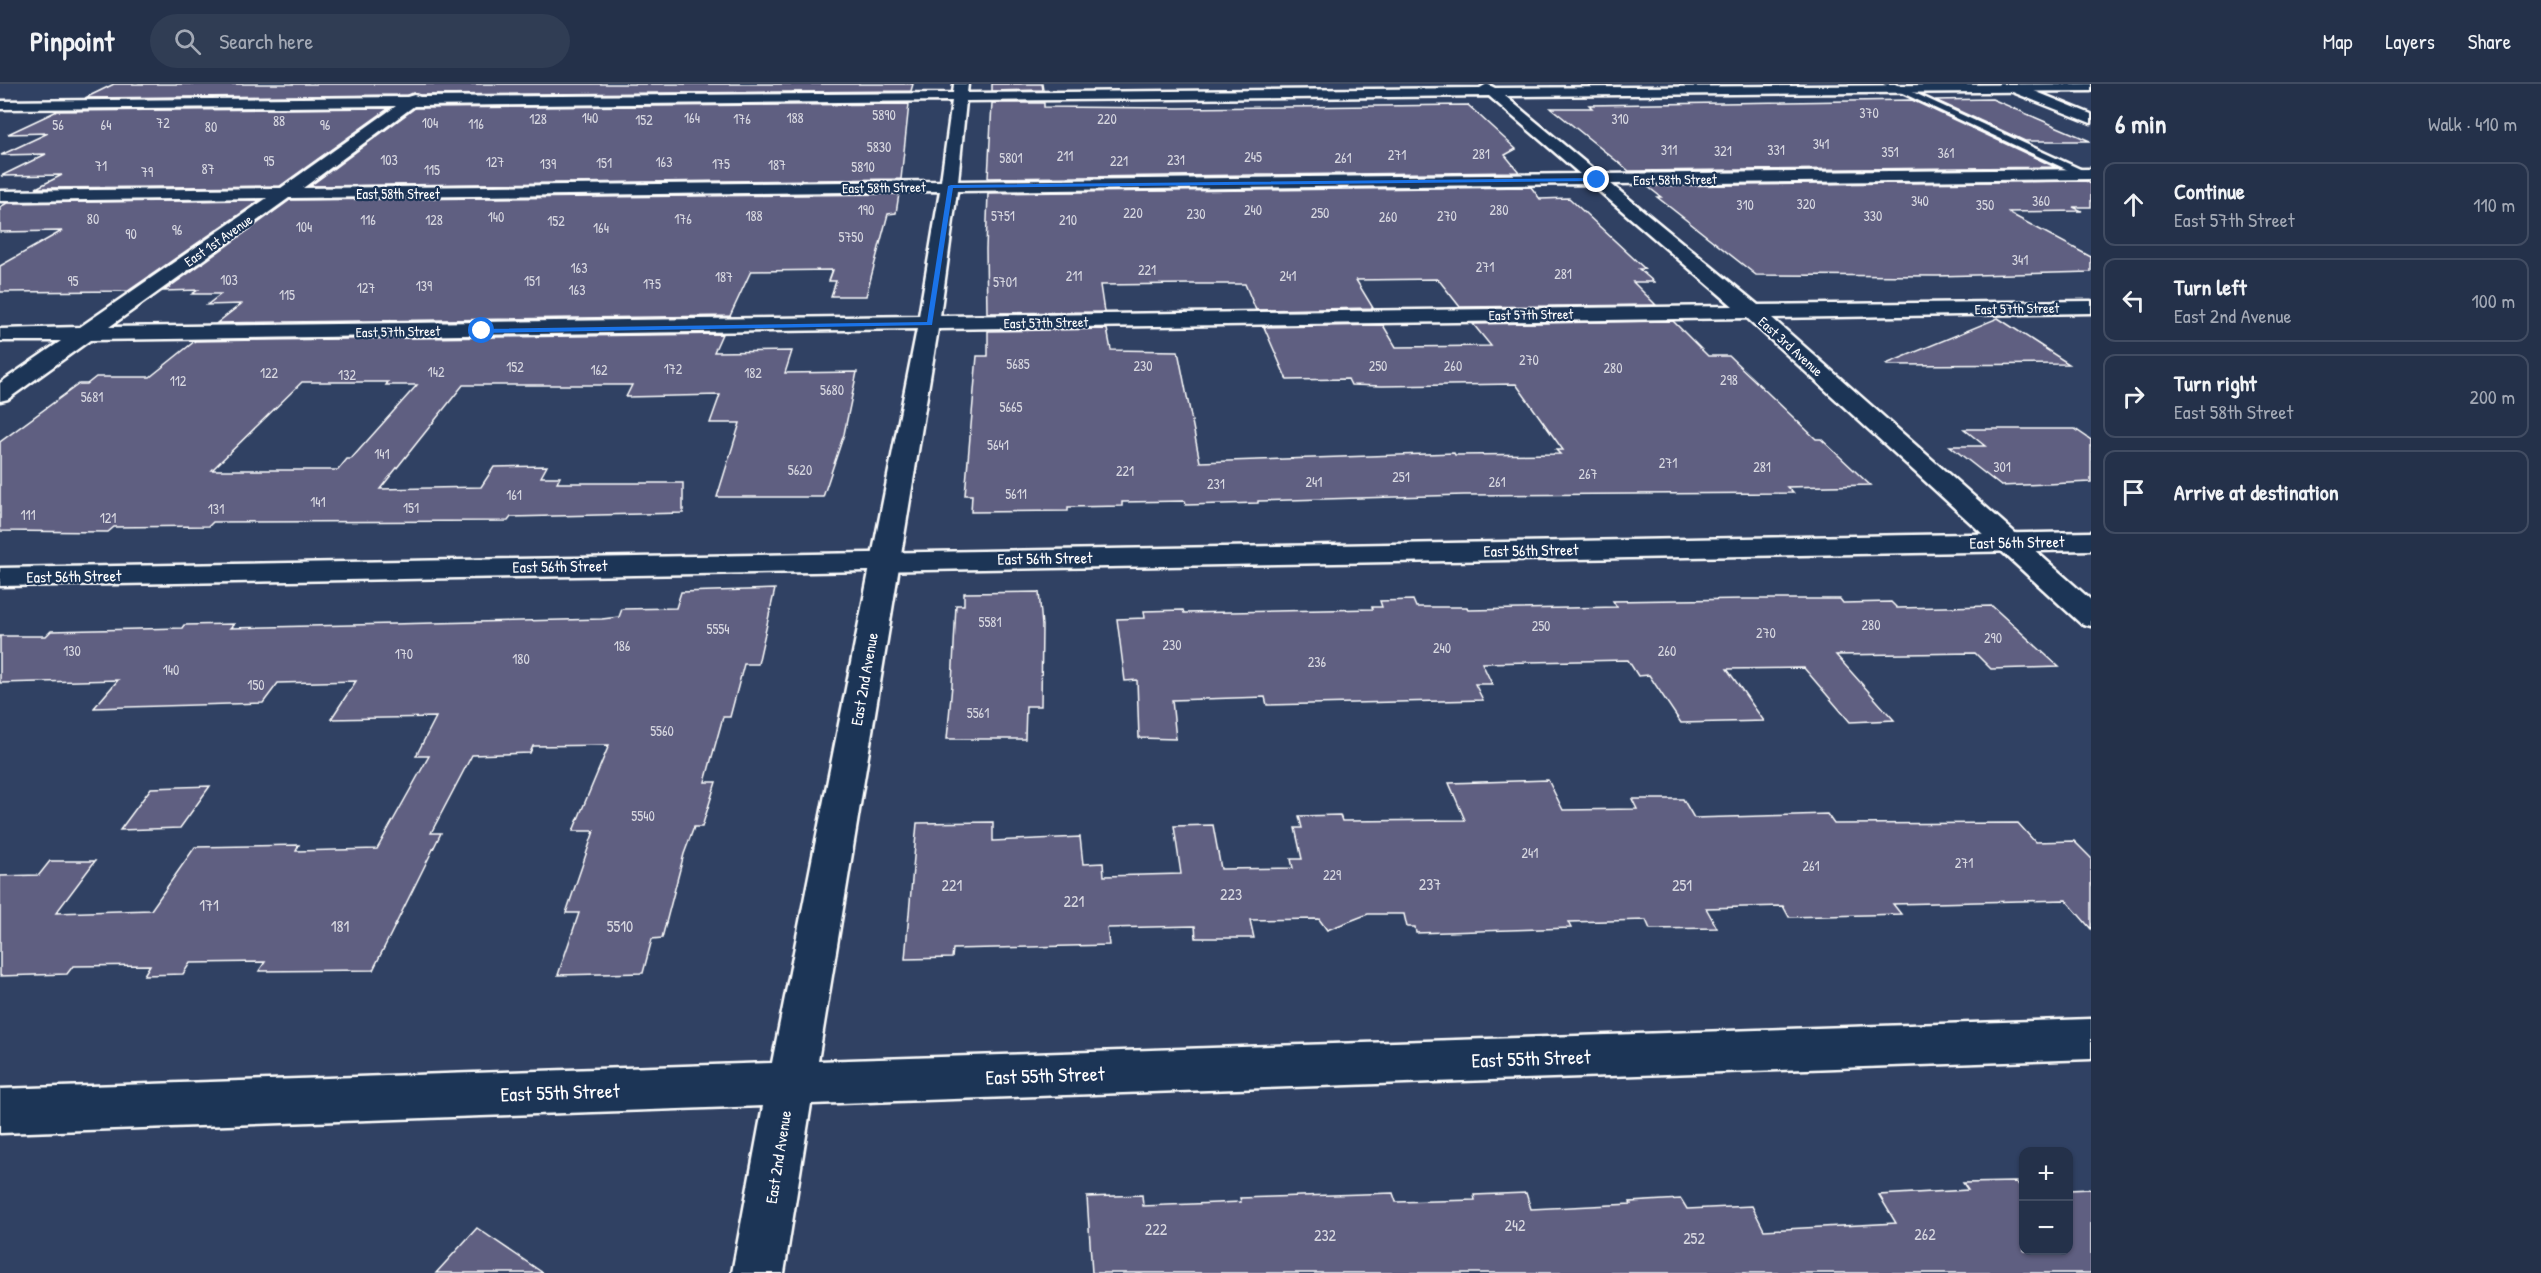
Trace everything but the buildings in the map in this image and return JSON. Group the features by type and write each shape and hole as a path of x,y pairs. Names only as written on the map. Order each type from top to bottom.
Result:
{"street":[{"name":"East 1st Avenue","path":"0,394 284,194 434,84"},
{"path":"2010,86 2091,119"},
{"path":"0,105 409,102 960,90 2091,87"},
{"name":"East 3rd Avenue","path":"1488,89 1752,311 2091,615"},
{"name":"East 2nd Avenue","path":"759,1273 790,1084 930,324 951,186 960,90"},
{"name":"East 58th Street","path":"0,196 2088,174"},
{"name":"East 57th Street","path":"0,335 2091,307"},
{"name":"East 56th Street","path":"0,578 2091,540"},
{"name":"East 55th Street","path":"0,1111 2091,1039"}],"lane":[{"path":"1894,86 2088,174"}],"route":[{"path":"482,331 930,324 951,186 1597,180"}]}
